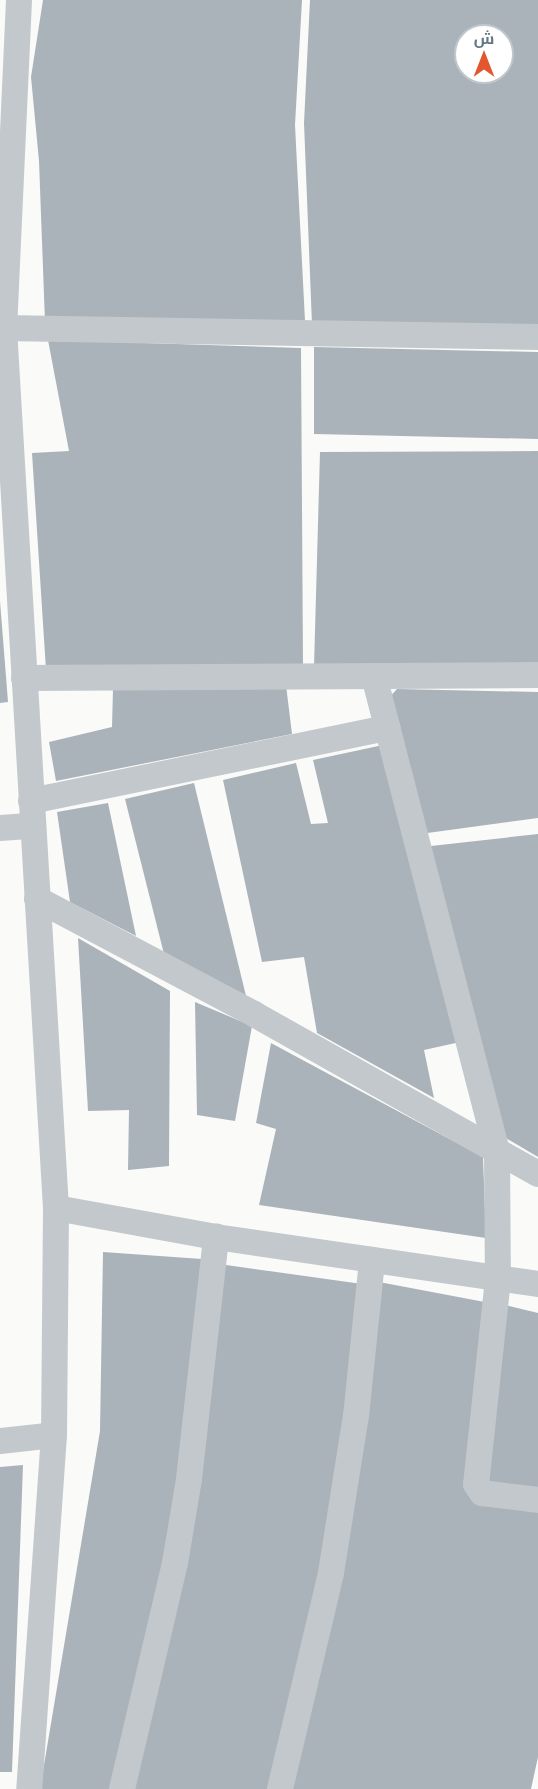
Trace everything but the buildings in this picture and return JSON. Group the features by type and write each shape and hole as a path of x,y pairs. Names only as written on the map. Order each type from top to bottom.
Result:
{"street":[{"path":"19,0 2,328 7,509 24,678 56,1208 54,1435 29,1789"},
{"path":"2,328 538,338"},
{"path":"24,678 538,675"},
{"path":"374,676 497,1150 498,1279 476,1484 482,1493 538,1500"},
{"path":"0,828 31,813 388,728"},
{"path":"37,899 254,1014 538,1174"},
{"path":"56,1208 216,1237 538,1284"},
{"path":"122,1789 176,1563 216,1237"},
{"path":"280,1789 331,1573 356,1416 372,1260"},
{"path":"0,1441 54,1435"}]}
